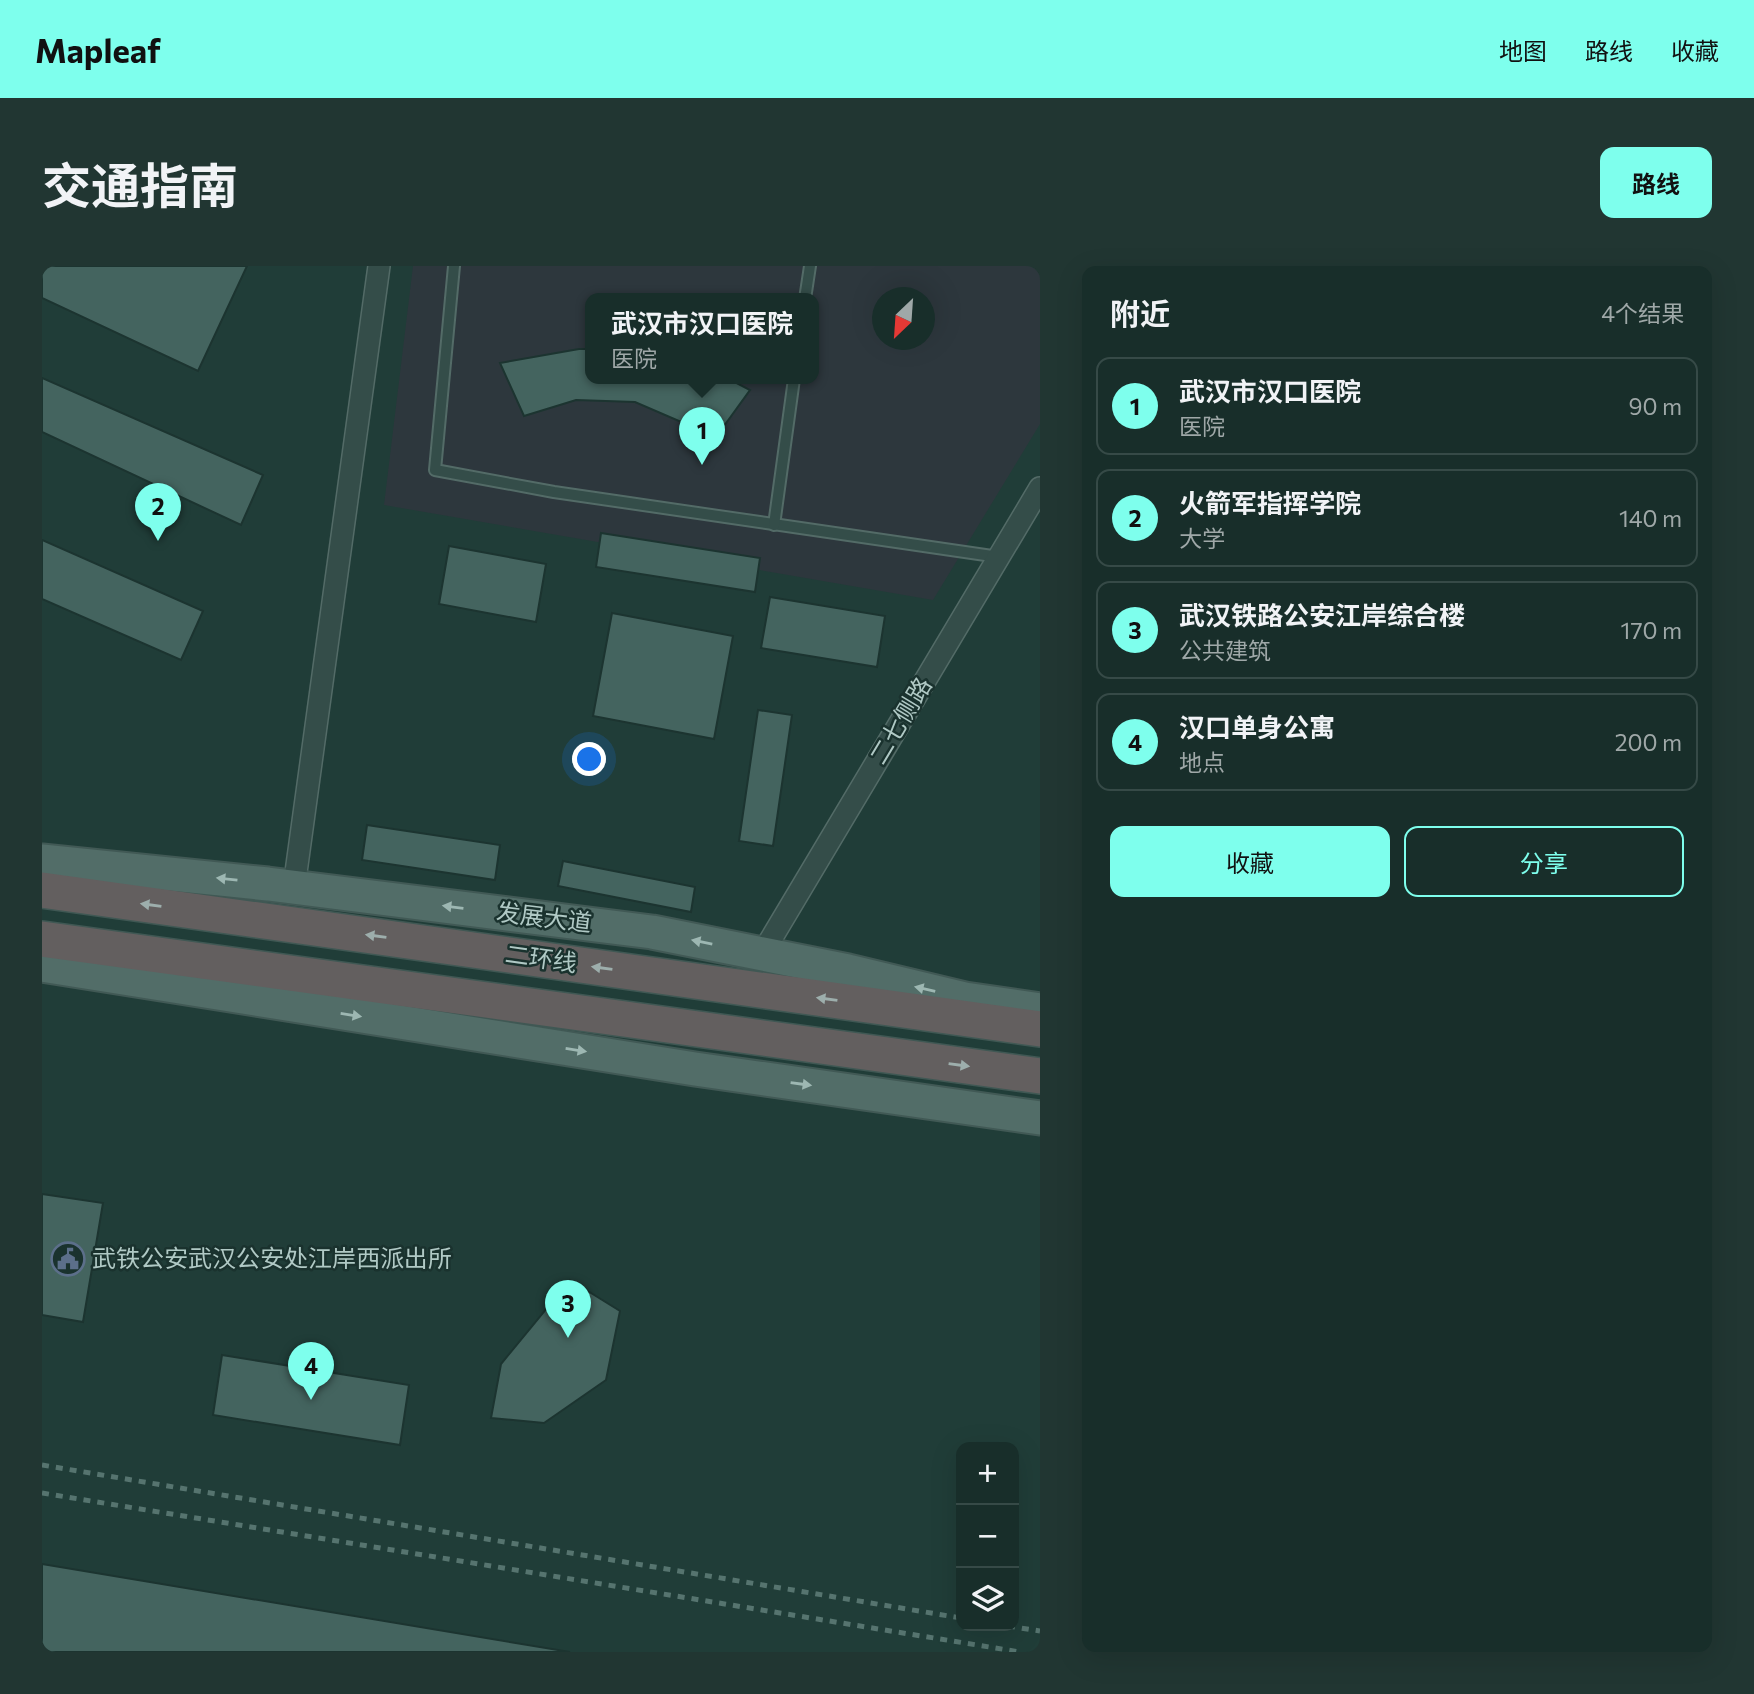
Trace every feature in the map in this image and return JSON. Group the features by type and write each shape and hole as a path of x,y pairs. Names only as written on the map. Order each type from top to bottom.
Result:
{"highway":[{"name":"二环线","path":"42,890 1040,1029"},
{"name":"二环线","path":"42,939 1040,1076"},
{"path":"42,959 737,1034"}],"main road":[{"name":"发展大道","path":"42,861 294,887 652,932 965,999 1040,1010"},
{"path":"42,965 681,1067 1040,1118"}],"street":[{"path":"294,887 379,266"},
{"name":"二七侧路","path":"762,954 1040,488"}],"lane":[{"path":"454,266 435,470 554,492 999,557"},
{"path":"806,293 810,266"},
{"path":"774,525 793,384"}],"shaded area":[{"path":"413,266 1040,266 1040,424 933,600 384,505"}],"building":[{"path":"42,266 247,266 198,371 42,298"},
{"path":"585,349 585,384 739,384 750,390 716,437 635,402 576,400 524,416 500,363"},
{"path":"42,378 263,475 241,525 42,432"},
{"path":"601,533 760,558 755,592 596,567"},
{"path":"42,540 203,611 181,660 42,599"},
{"path":"449,546 546,564 536,622 439,604"},
{"path":"770,597 885,616 877,667 761,648"},
{"path":"612,613 733,636 714,739 593,716"},
{"path":"758,710 792,715 773,846 739,841"},
{"path":"367,825 500,845 495,880 362,860"},
{"path":"563,861 695,887 691,912 558,886"},
{"name":"武铁公安武汉公安处江岸西派出所","path":"42,1194 103,1203 83,1322 42,1315"},
{"path":"570,1280 620,1311 606,1380 544,1423 491,1418 501,1364"},
{"path":"222,1355 409,1385 400,1445 213,1415"},
{"path":"42,1564 570,1652 42,1652"}],"railway":[{"path":"42,1465 956,1617"},
{"path":"42,1493 1020,1652"},
{"path":"1019,1628 1040,1631"}],"place":[{"name":"武汉市汉口医院","path":"702,465"},
{"name":"火箭军指挥学院","path":"158,541"},
{"name":"武铁公安武汉公安处江岸西派出所","path":"68,1259"},
{"name":"武汉铁路公安江岸综合楼","path":"568,1338"},
{"name":"汉口单身公寓","path":"311,1400"}]}
